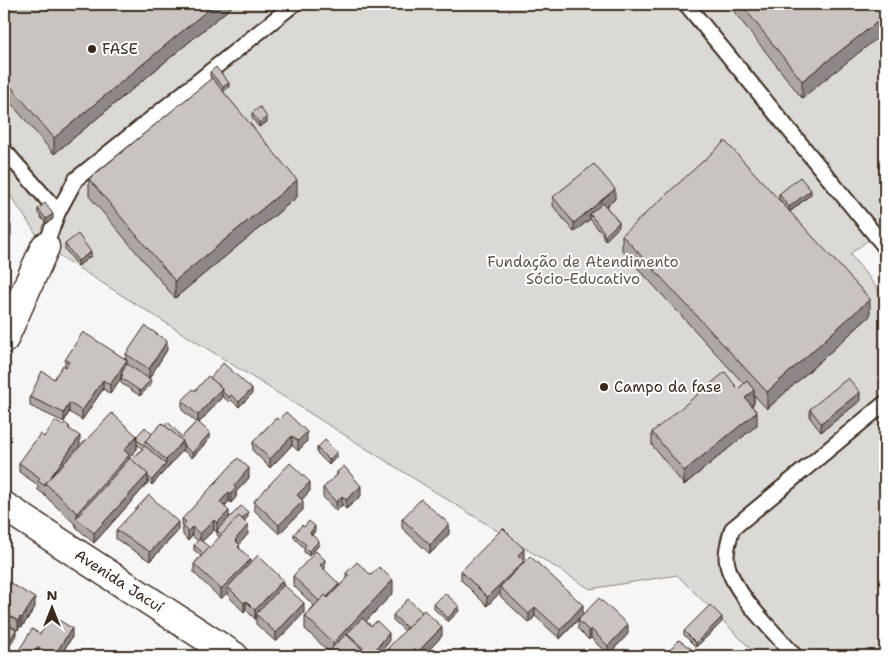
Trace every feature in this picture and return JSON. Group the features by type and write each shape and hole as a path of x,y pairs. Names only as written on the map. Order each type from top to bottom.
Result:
{"street":[{"path":"4,339 45,247"},
{"name":"Avenida Jacuí","path":"4,506 234,656"}],"lane":[{"path":"45,247 58,212 76,179 294,4"},
{"path":"686,4 885,247"},
{"path":"4,150 58,212"},
{"path":"796,656 736,588 727,566 727,549 732,529 885,404"}],"green space":[{"name":"Fundação de Atendimento Sócio-Educativo","path":"4,4 885,4 885,227 850,254 885,298 885,656 758,656 677,575 590,589 45,247 4,186"}],"building":[{"name":"FASE","path":"4,4 215,4 54,138 4,78"},
{"path":"741,4 885,4 885,16 802,81"},
{"path":"216,67 229,83 223,87 210,72"},
{"path":"212,78 297,180 175,281 89,179"},
{"path":"260,107 267,117 259,123 252,113"},
{"path":"725,141 870,299 767,392 622,235"},
{"path":"594,164 615,189 574,223 553,197"},
{"path":"800,177 811,190 789,207 779,194"},
{"path":"45,203 53,214 46,219 38,209"},
{"path":"603,203 619,222 605,236 590,214"},
{"path":"4,220 11,225 4,235"},
{"path":"78,234 91,252 78,261 65,244"},
{"path":"145,326 167,341 149,369 126,354"},
{"path":"83,332 127,360 110,385 103,380 82,411 69,403 64,413 30,397 42,371 54,379 63,365 66,367 69,362 65,360"},
{"path":"223,363 252,389 239,402 231,395 229,398 222,391 222,388 210,378"},
{"path":"127,364 151,380 140,391 121,378 123,375 121,374"},
{"path":"725,372 738,389 747,381 754,390 745,398 757,412 684,471 652,432"},
{"path":"208,376 222,388 198,415 182,401 193,389 195,391"},
{"path":"848,378 860,392 821,423 810,409"},
{"path":"286,412 307,432 298,441 292,436 270,459 253,442 276,418 278,420"},
{"path":"112,413 137,436 124,450 129,455 77,513 45,483"},
{"path":"55,421 62,425 65,423 70,427 68,428 80,436 45,483 45,486 38,481 40,478 19,463 40,434 44,437"},
{"path":"197,421 210,433 192,453 183,445 183,441 164,425 168,422 182,437"},
{"path":"162,423 183,441 166,460 145,441"},
{"path":"145,427 152,434 145,441 144,445 137,440 137,436 135,438"},
{"path":"325,440 337,452 329,460 317,448"},
{"path":"145,446 166,464 152,480 132,460"},
{"path":"130,458 148,474 94,533 76,518"},
{"path":"238,458 249,468 234,486 236,488 231,494 229,492 220,502 229,511 217,523 214,520 200,534 192,527 188,531 183,526 186,522 182,519"},
{"path":"290,463 310,482 297,495 303,501 279,525 254,501"},
{"path":"344,466 361,486 346,500 342,496 336,502 323,488"},
{"path":"149,495 178,522 150,552 116,530"},
{"path":"421,499 449,524 430,545 402,519"},
{"path":"241,506 248,512 242,519 239,516 222,535 217,530"},
{"path":"239,516 248,525 235,540 240,545 238,547 251,559 221,589 194,564"},
{"path":"309,521 315,526 310,533 319,541 309,551 304,547 306,545 294,534 302,525 304,527"},
{"path":"503,528 524,549 518,555 524,561 487,597 461,571"},
{"path":"199,539 209,547 203,553 194,545"},
{"path":"316,551 325,560 320,565 339,584 327,597 325,595 319,601 293,576"},
{"path":"258,555 283,580 255,610 246,601 244,603 228,587"},
{"path":"530,556 583,605 560,630 535,607 529,614 500,587"},
{"path":"357,562 371,575 379,567 393,580 333,643 305,616 325,595 328,598 349,576 346,573"},
{"path":"7,581 35,598 18,621 4,612 4,586"},
{"path":"284,585 304,603 276,633 256,614"},
{"path":"445,593 459,606 448,618 434,604"},
{"path":"599,598 628,625 608,646 591,629 589,631 578,620"},
{"path":"408,599 422,612 407,628 393,615"},
{"path":"710,605 722,617 696,643 684,631"},
{"path":"424,610 442,627 414,656 397,656 388,648"},
{"path":"52,616 72,628 54,656 38,647 33,656 19,650 32,629 40,634"},
{"path":"362,618 371,626 377,621 389,633 371,655 347,634"},
{"path":"4,623 16,630 4,650"},
{"path":"346,634 369,656 324,656"},
{"path":"679,640 694,651 691,656 675,656 670,650"},
{"path":"78,650 88,656 74,656"},
{"path":"385,651 390,656 380,656"}],"place":[{"name":"FASE","path":"92,49"},
{"name":"Campo da fase","path":"604,387"}]}
